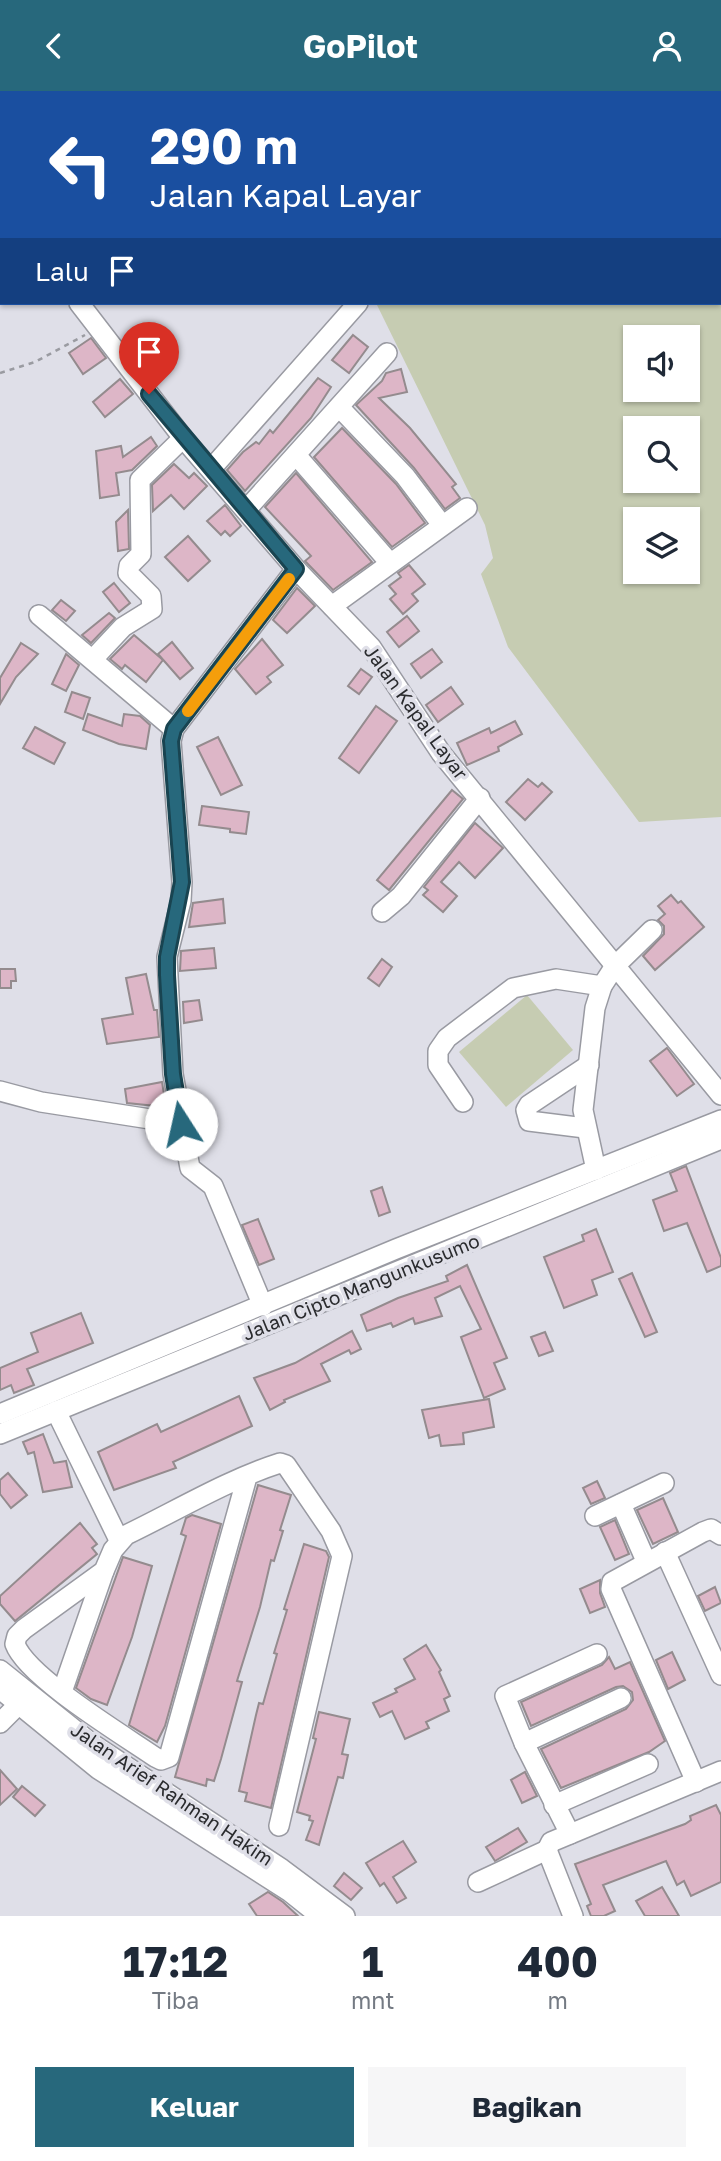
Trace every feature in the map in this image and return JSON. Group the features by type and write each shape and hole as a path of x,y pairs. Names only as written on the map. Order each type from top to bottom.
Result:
{"street":[{"name":"Jalan Kapal Layar","path":"80,305 183,438 212,468 296,569 371,647 441,753 721,1095"},
{"path":"212,468 356,305"},
{"path":"246,510 387,353"},
{"path":"339,407 405,476 442,525"},
{"path":"93,659 122,627 152,609 151,596 128,573 129,566 141,554 138,490 144,473 183,438"},
{"path":"296,455 390,563"},
{"path":"332,606 467,508"},
{"path":"263,1306 214,1186 190,1168 181,1124 173,1074 167,957 182,882 171,741 174,729 296,569"},
{"path":"39,615 174,729"},
{"path":"382,912 401,896 480,798"},
{"path":"596,1170 585,1128 595,1008 602,986 615,966 652,930"},
{"path":"463,1102 438,1065 438,1051 447,1038 513,988 556,979 602,986"},
{"path":"585,1128 529,1121 526,1110 529,1105 589,1065"},
{"path":"0,1091 41,1102 181,1124"},
{"name":"Jalan Cipto Mangunkusumo","path":"0,1414 721,1120"},
{"name":"Jalan Cipto Mangunkusumo","path":"0,1434 721,1139"},
{"path":"56,1411 120,1540"},
{"path":"62,1692 104,1571 120,1540 280,1462 286,1465 331,1531 342,1556 279,1826"},
{"path":"104,1571 17,1636 18,1651 62,1692 161,1760 169,1757 247,1477"},
{"path":"596,1516 664,1483"},
{"path":"621,1504 646,1561"},
{"path":"696,1782 611,1589 616,1577 703,1532 711,1529 721,1535"},
{"path":"665,1552 721,1675"},
{"path":"569,1834 524,1743 505,1696 597,1654"},
{"name":"Jalan Arief Rahman Hakim","path":"0,1670 91,1743 315,1891 345,1916"},
{"name":"Jalan Arief Rahman Hakim","path":"0,1689 98,1769 290,1892 320,1916"},
{"path":"524,1743 621,1698"},
{"path":"0,1723 19,1704"},
{"path":"554,1805 649,1764"},
{"path":"478,1882 547,1850 551,1842 721,1771"},
{"path":"547,1850 573,1916"}],"path":[{"path":"0,373 44,358 97,328"}],"green space":[{"path":"377,305 721,305 721,817 639,822 508,647 481,574 493,558 485,525"},
{"path":"527,995 573,1050 506,1107 459,1052"}],"building":[{"path":"153,325 166,343 148,355 136,338"},
{"path":"353,335 368,347 349,373 332,360"},
{"path":"91,338 106,358 83,374 69,353"},
{"path":"401,369 407,392 379,398 410,428 456,484 452,487 460,498 445,509 414,468 356,405 382,381 386,373"},
{"path":"318,378 331,387 311,418 245,491 227,470 243,452 256,442 259,444 270,430 273,433"},
{"path":"120,379 133,394 105,417 93,402"},
{"path":"342,428 396,484 425,523 392,547 314,457"},
{"path":"151,437 157,446 132,470 116,473 119,495 100,498 96,451 121,446 123,457"},
{"path":"174,464 189,478 194,473 207,486 184,509 171,495 153,511 152,485"},
{"path":"296,473 372,562 333,590 305,561 311,556 265,507"},
{"path":"225,505 241,526 230,536 225,531 221,535 207,521"},
{"path":"128,510 129,549 118,551 116,522"},
{"path":"188,536 210,561 188,581 165,557"},
{"path":"409,565 425,584 412,594 418,601 403,614 390,599 396,594 389,586 401,577 398,573"},
{"path":"114,583 130,603 119,612 103,592"},
{"path":"297,588 315,606 287,633 273,620"},
{"path":"61,600 75,611 66,621 52,610"},
{"path":"109,613 115,618 91,643 82,635"},
{"path":"407,616 419,631 399,647 387,632"},
{"path":"134,635 163,660 146,682 125,665 122,669 110,659"},
{"path":"262,639 283,665 267,677 271,682 256,694 235,669"},
{"path":"172,642 193,668 180,679 158,654"},
{"path":"21,643 38,654 16,677 0,704 0,678"},
{"path":"432,649 442,662 421,678 411,664"},
{"path":"66,654 79,665 66,691 52,684"},
{"path":"361,669 372,677 359,694 348,686"},
{"path":"451,687 463,704 438,722 426,705"},
{"path":"72,692 90,698 83,719 65,712"},
{"path":"376,706 397,721 359,773 339,758"},
{"path":"88,714 122,726 124,714 140,716 150,725 146,749 119,744 83,730"},
{"path":"515,721 522,734 498,747 499,751 467,765 457,743 489,728 491,733"},
{"path":"35,727 65,743 54,764 23,748"},
{"path":"218,737 242,785 221,795 197,747"},
{"path":"528,779 538,787 542,783 552,792 525,820 506,802"},
{"path":"452,790 463,799 389,890 377,880"},
{"path":"202,806 249,812 246,834 199,825"},
{"path":"475,823 503,848 475,878 459,862 441,882 457,896 443,912 423,895 428,890 424,887"},
{"path":"671,895 678,903 681,901 704,927 655,970 643,956 664,934 664,926 658,920 665,914 658,906"},
{"path":"223,899 225,923 189,927 193,903"},
{"path":"214,948 216,968 180,971 181,951"},
{"path":"382,959 392,967 379,986 368,978"},
{"path":"0,969 15,969 16,981 11,981 11,988 0,988"},
{"path":"146,974 154,1010 157,1010 159,1037 107,1044 102,1019 133,1014 126,978"},
{"path":"199,1000 202,1020 184,1023 183,1002"},
{"path":"667,1048 694,1084 677,1096 650,1061"},
{"path":"162,1082 166,1107 127,1103 125,1089"},
{"path":"686,1166 721,1258 721,1266 707,1272 687,1223 664,1231 653,1200 677,1191 670,1173"},
{"path":"382,1187 390,1212 379,1216 371,1191"},
{"path":"258,1219 274,1259 259,1265 242,1225"},
{"path":"596,1229 613,1272 592,1280 597,1295 564,1308 544,1257 584,1241 582,1235"},
{"path":"467,1265 507,1358 494,1363 505,1389 484,1398 461,1337 481,1329 460,1286 435,1298 442,1316 415,1324 413,1318 393,1327 391,1323 367,1331 361,1315 398,1298 448,1281 446,1276"},
{"path":"632,1273 657,1332 645,1337 619,1279"},
{"path":"81,1313 93,1343 27,1369 34,1385 14,1393 11,1385 0,1390 0,1368 38,1352 31,1333"},
{"path":"352,1331 361,1349 351,1354 349,1350 321,1364 330,1381 284,1400 285,1402 270,1410 254,1378 295,1363"},
{"path":"545,1332 553,1351 539,1356 531,1337"},
{"path":"239,1396 252,1426 173,1462 176,1468 114,1490 98,1452 157,1424 161,1432"},
{"path":"489,1399 494,1427 463,1433 464,1444 441,1446 439,1435 429,1438 422,1410"},
{"path":"43,1434 54,1463 66,1461 72,1487 43,1492 34,1452 28,1454 23,1442"},
{"path":"8,1473 27,1495 11,1508 0,1494 0,1480"},
{"path":"597,1481 605,1498 591,1504 583,1488"},
{"path":"258,1485 291,1495 280,1530 283,1531 274,1561 271,1560 260,1607 237,1681 242,1682 221,1759 214,1781 207,1779 206,1786 175,1777"},
{"path":"663,1498 678,1532 653,1544 637,1510"},
{"path":"192,1515 221,1524 165,1726 157,1742 129,1725 186,1536 181,1534 186,1518"},
{"path":"615,1520 629,1554 615,1560 600,1527"},
{"path":"80,1523 97,1544 92,1548 97,1554 15,1621 0,1604 0,1596"},
{"path":"304,1544 326,1551 329,1557 271,1808 245,1801 247,1793 239,1791 259,1703 263,1704 287,1610 284,1609"},
{"path":"123,1557 152,1566 132,1637 107,1705 91,1699 76,1688"},
{"path":"600,1580 600,1593 605,1607 590,1613 580,1589"},
{"path":"715,1587 721,1603 705,1611 698,1596"},
{"path":"426,1645 441,1670 439,1672 450,1696 444,1699 449,1711 426,1722 429,1728 405,1739 392,1711 380,1717 373,1703 397,1692 395,1689 415,1679 404,1659"},
{"path":"672,1652 685,1680 668,1689 656,1660"},
{"path":"609,1657 615,1669 630,1662 665,1741 649,1752 561,1788 541,1749 626,1709 633,1700 632,1692 623,1686 616,1687 531,1726 521,1702 602,1665"},
{"path":"319,1712 350,1719 342,1754 348,1755 343,1778 338,1777 319,1845 306,1840 313,1821 309,1820 310,1816 297,1812 316,1739 313,1738"},
{"path":"0,1770 17,1789 0,1805"},
{"path":"525,1772 537,1796 522,1803 511,1780"},
{"path":"22,1786 45,1805 35,1816 13,1797"},
{"path":"716,1805 721,1815 721,1882 691,1896 684,1881 677,1885 666,1861 603,1885 615,1911 604,1916 591,1916 587,1906 591,1904 575,1864 685,1824 691,1820 690,1816"},
{"path":"518,1828 527,1842 495,1861 486,1847"},
{"path":"403,1841 416,1862 393,1877 406,1898 397,1903 384,1883 380,1886 366,1863"},
{"path":"344,1873 362,1888 351,1900 334,1886"},
{"path":"662,1887 679,1916 645,1916 636,1901"},
{"path":"268,1892 298,1916 257,1916 249,1904"}],"slow traffic":[{"path":"188,711 289,579"}],"route":[{"path":"149,394 183,438 212,468 296,569 174,729 171,741 182,882 181,901 167,957 167,975 173,1074 181,1124"}]}
